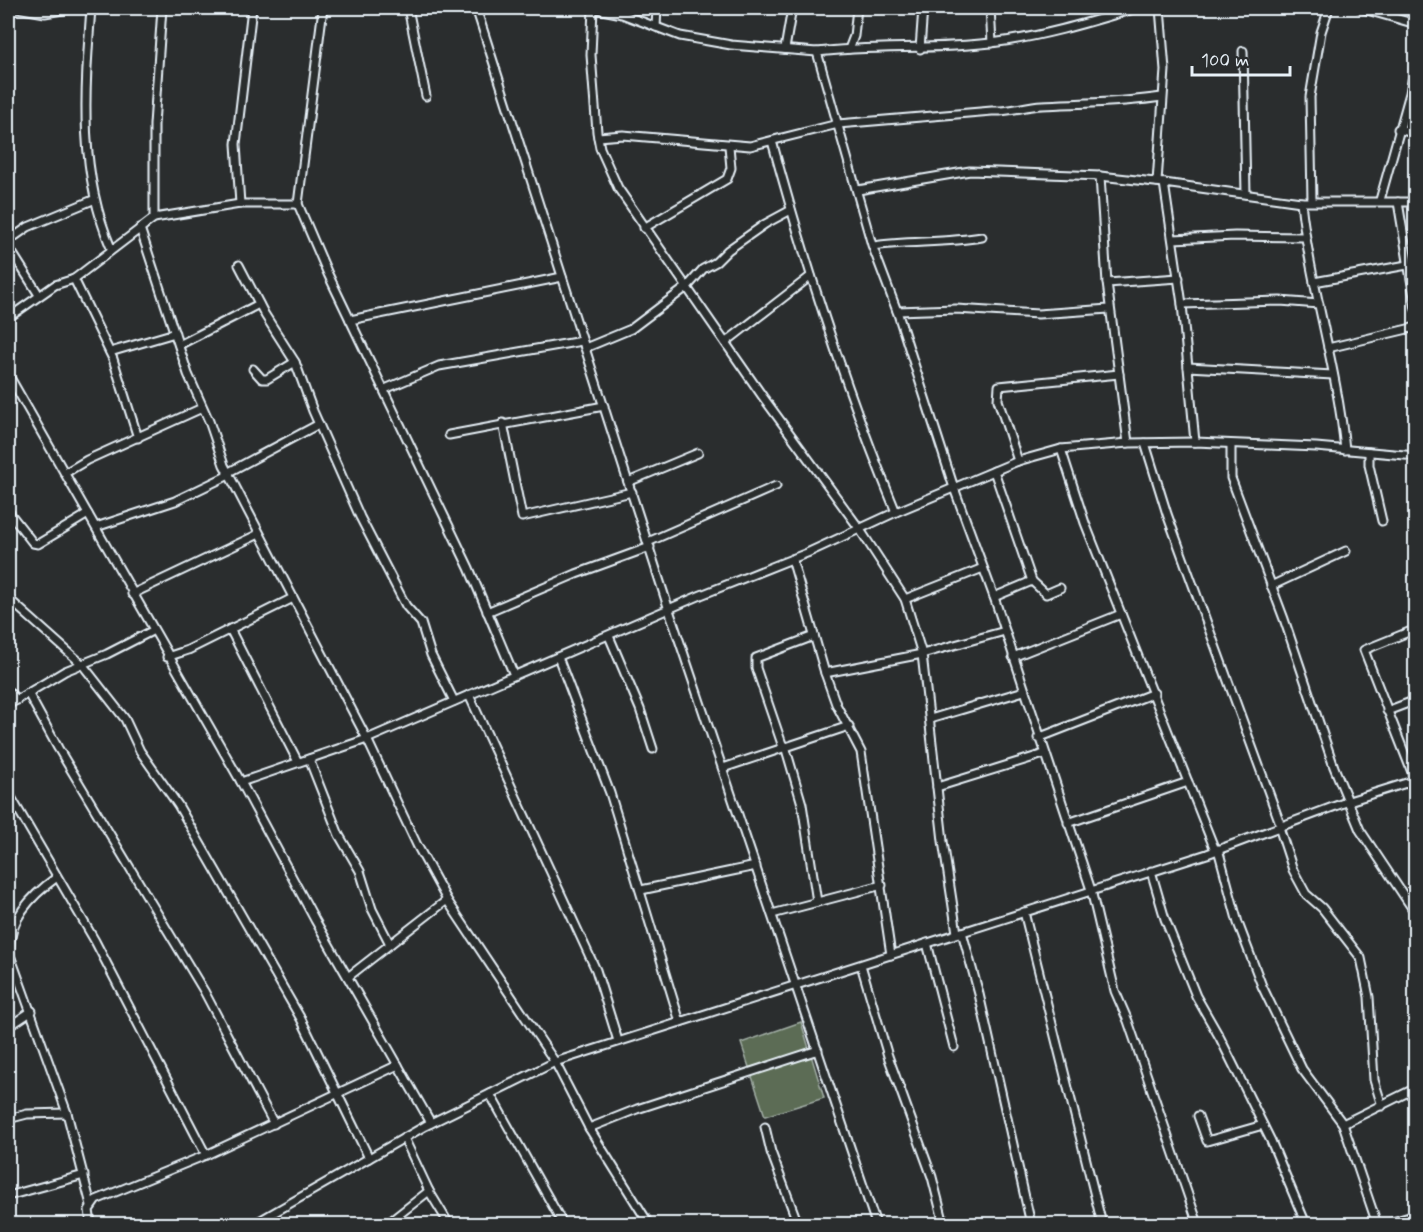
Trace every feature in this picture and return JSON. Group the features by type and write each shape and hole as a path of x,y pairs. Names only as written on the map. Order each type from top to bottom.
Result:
{"street":[{"path":"17,8 45,13 74,8"},
{"path":"91,8 85,130 93,200 111,248"},
{"path":"154,218 154,125 162,8"},
{"path":"240,204 236,144 252,8"},
{"path":"323,8 298,204 350,320 385,389 514,675"},
{"path":"408,8 426,96"},
{"path":"476,8 669,610 876,1224"},
{"path":"1031,1224 979,994 960,933 937,787 922,654 905,598 859,528 688,286 644,228 618,188 598,137 591,55 593,8 622,14 680,36 731,45 817,52 849,49 920,49 992,43 1065,29 1133,8"},
{"path":"656,27 657,8"},
{"path":"785,49 792,8"},
{"path":"849,49 854,36 857,8"},
{"path":"920,49 923,8"},
{"path":"990,8 992,43"},
{"path":"1160,8 1165,70 1162,98 1161,183 1179,278 1195,442"},
{"path":"1311,201 1310,98 1321,32 1329,8"},
{"path":"1360,8 1372,9 1416,24"},
{"path":"1244,51 1246,194"},
{"path":"817,52 873,246 897,311 954,488 994,597 1038,738 1091,890 1114,991 1128,1021 1198,1224"},
{"path":"1380,200 1398,129 1410,93 1416,57"},
{"path":"598,137 622,135 750,146 838,124 992,111 1008,112 1039,105 1101,101 1125,103 1162,98"},
{"path":"1398,129 1416,134"},
{"path":"772,141 811,276 876,463 896,512"},
{"path":"644,228 727,179 731,168 729,146"},
{"path":"858,190 970,171 1100,176 1301,202 1380,200 1416,202"},
{"path":"1100,176 1109,309 1128,443"},
{"path":"8,242 28,226 93,200"},
{"path":"1301,202 1305,237 1341,405 1345,450"},
{"path":"1398,202 1416,309"},
{"path":"8,318 55,285 74,279 111,248 154,218 240,204 298,204"},
{"path":"385,389 439,366 584,344 631,329 688,286 704,268 716,262 728,250 765,224 791,210"},
{"path":"140,228 179,345 228,474 367,739 417,845 447,900 555,1062 589,1128 649,1224"},
{"path":"1173,239 1235,236 1305,237"},
{"path":"873,246 951,242 982,237"},
{"path":"8,246 39,295"},
{"path":"1314,282 1407,264"},
{"path":"239,265 259,304 295,362 319,424 360,517 406,606 421,623 430,655 454,701"},
{"path":"726,342 811,276"},
{"path":"350,320 562,277"},
{"path":"1107,283 1179,278"},
{"path":"74,279 110,352 138,438"},
{"path":"1182,303 1280,301 1319,304"},
{"path":"179,345 259,304"},
{"path":"897,311 957,309 1038,314 1109,309"},
{"path":"1328,348 1416,327"},
{"path":"110,352 175,333"},
{"path":"253,369 262,380 295,362"},
{"path":"1188,367 1333,375"},
{"path":"8,374 96,527 152,631 241,782 431,1123"},
{"path":"1018,461 998,399 999,386 1027,381 1119,374"},
{"path":"449,435 503,423 604,406"},
{"path":"65,473 87,460 202,408"},
{"path":"503,423 522,516 632,492"},
{"path":"96,527 175,501 319,424"},
{"path":"241,782 367,739 994,471 1018,461 1061,449 1128,443 1195,442 1416,456"},
{"path":"1145,443 1167,514 1280,827 1293,870 1306,894 1322,908 1361,958 1370,997 1374,1080 1382,1106"},
{"path":"1231,445 1231,478 1348,801 1372,852 1416,914"},
{"path":"1061,449 1121,614 1216,850 1238,923 1284,1035 1302,1069 1343,1124 1377,1224"},
{"path":"1369,452 1369,465 1382,521"},
{"path":"628,482 698,453"},
{"path":"994,471 1032,581 1046,594 1060,588"},
{"path":"487,612 649,545 776,486"},
{"path":"8,511 33,543 38,544 88,514"},
{"path":"132,594 259,534"},
{"path":"1271,586 1346,551"},
{"path":"792,559 836,704 861,752 891,956"},
{"path":"905,598 983,568"},
{"path":"994,597 1032,581"},
{"path":"8,598 82,664 125,719 140,751 178,805 301,1019 369,1158"},
{"path":"167,657 188,650 293,598"},
{"path":"1013,657 1121,614"},
{"path":"231,629 298,762"},
{"path":"254,1224 265,1222 431,1123 555,1062 1216,850 1348,801 1415,780 1364,648 1416,629"},
{"path":"8,705 65,670 107,654 152,631"},
{"path":"825,673 922,654 1005,631"},
{"path":"609,636 637,701 653,748"},
{"path":"814,636 756,658 756,668 802,804 818,902"},
{"path":"558,657 595,750 681,1022"},
{"path":"8,691 16,700"},
{"path":"930,718 1024,691"},
{"path":"28,693 58,748 204,991 274,1124"},
{"path":"1038,738 1154,693"},
{"path":"469,695 596,970 618,1041"},
{"path":"1387,711 1416,700"},
{"path":"723,768 849,726"},
{"path":"937,787 1044,754"},
{"path":"309,759 339,835 360,871 372,909 390,944"},
{"path":"1068,823 1188,782"},
{"path":"8,792 111,971 158,1066 206,1155"},
{"path":"641,890 756,866"},
{"path":"1151,871 1165,918 1196,996 1263,1125 1306,1224"},
{"path":"57,877 38,891 16,921 8,940 10,955 67,1113 91,1205 91,1224"},
{"path":"772,914 882,885"},
{"path":"348,977 447,900"},
{"path":"1024,912 1102,1224"},
{"path":"8,913 16,921"},
{"path":"927,944 954,1047"},
{"path":"861,965 888,1056 933,1177 944,1224"},
{"path":"8,1027 32,1011"},
{"path":"589,1128 637,1109 818,1050"},
{"path":"91,1205 96,1200 206,1155 398,1065"},
{"path":"1343,1124 1416,1088"},
{"path":"490,1094 563,1224"},
{"path":"8,1119 27,1114 67,1113"},
{"path":"1198,1116 1207,1141 1263,1125"},
{"path":"765,1127 771,1152 798,1224"},
{"path":"404,1138 429,1191 449,1224"},
{"path":"8,1196 84,1175"},
{"path":"387,1224 429,1191"},
{"path":"1386,1224 1416,1215"}],"green space":[{"path":"801,1022 824,1098 765,1116 741,1043"}]}
